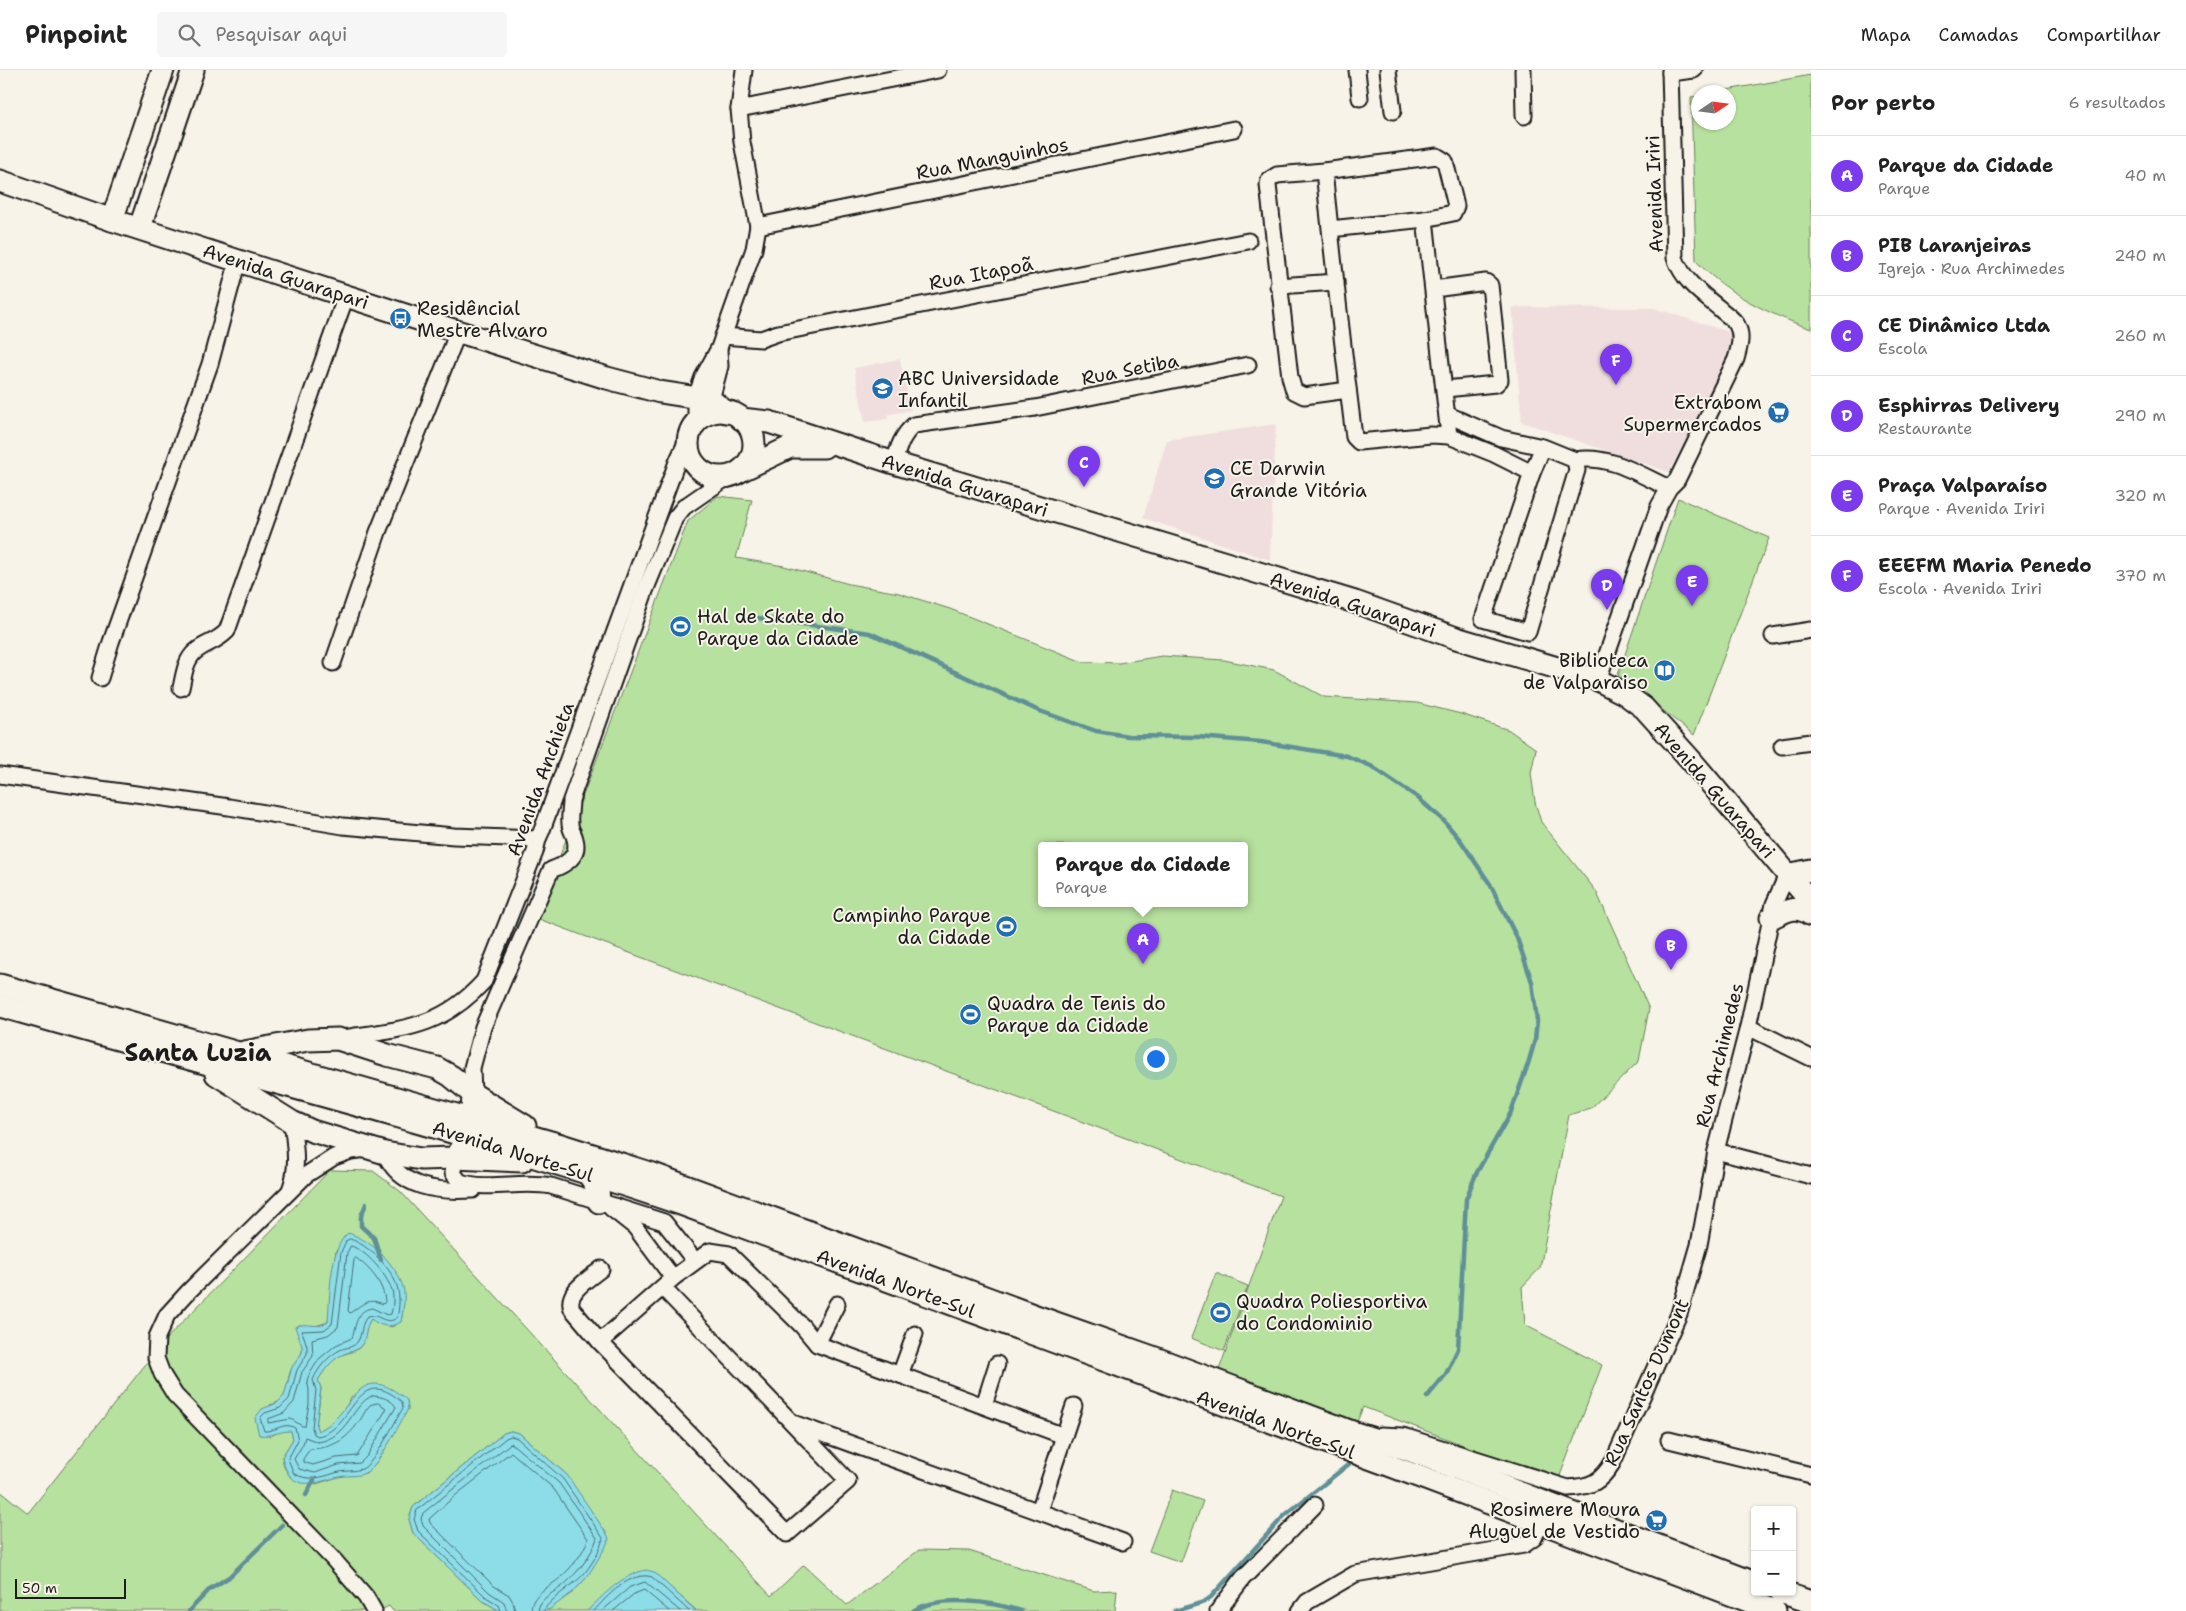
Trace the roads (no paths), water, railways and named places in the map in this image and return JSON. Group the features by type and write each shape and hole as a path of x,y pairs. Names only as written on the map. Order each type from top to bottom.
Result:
{"main road":[{"path":"112,220 163,70"},
{"path":"140,227 193,70"},
{"name":"Avenida Guarapari","path":"2,186 140,227 458,332 607,378 769,422 845,448 1355,602 1476,644 1598,680 1625,694 1644,708 1690,759 1811,902"},
{"name":"Avenida Guarapari","path":"660,392 678,406 692,430"},
{"path":"718,407 750,430 753,444 750,458 733,474 710,476 702,471 690,457 692,430 718,407"},
{"name":"Avenida Guarapari","path":"733,474 790,447 845,448"},
{"path":"1788,875 1811,870"},
{"path":"1771,918 1795,908 1801,908 1811,915"},
{"name":"Avenida Norte-Sul","path":"0,985 237,1054 285,1076"},
{"name":"Avenida Norte-Sul","path":"0,1006 197,1062 285,1076 556,1153 656,1175 1355,1433 1406,1449 1751,1581"},
{"path":"237,1054 308,1040 338,1039 386,1055 437,1068 451,1076 473,1094 556,1153"},
{"path":"292,1122 286,1115 281,1101 285,1076 296,1050 308,1040"},
{"path":"197,1062 292,1122 312,1131 378,1151 421,1159 556,1153"},
{"path":"454,1158 463,1149 470,1128 473,1094"},
{"name":"Avenida Norte-Sul","path":"556,1153 587,1172 678,1202 1392,1466 1540,1524 1775,1611"},
{"path":"587,1172 598,1189 602,1203"},
{"path":"1792,1596 1811,1602"}],"street":[{"name":"Avenida Anchieta","path":"338,1039 404,1030 423,1025 440,1018 474,993 484,982 677,462 692,430 718,407 721,342 754,249 758,226 742,142 738,109 744,70"},
{"path":"738,109 938,70"},
{"path":"1357,70 1360,98"},
{"path":"1388,70 1393,111"},
{"path":"1523,70 1524,116"},
{"path":"1670,72 1694,70"},
{"name":"Avenida Iriri","path":"1598,680 1659,506 1676,480 1736,359 1740,335 1737,324 1694,288 1681,273 1675,258 1670,72"},
{"name":"Rua Manguinhos","path":"758,226 1234,129"},
{"path":"1330,230 1425,219 1453,213 1456,210 1448,166 1443,158 1437,156 1277,176 1269,180 1278,286 1290,377 1294,391 1304,396 1348,390"},
{"path":"1324,171 1348,390 1356,441 1431,435 1449,436 1494,454 1532,473"},
{"path":"1425,219 1449,436"},
{"name":"Rua Itapoã","path":"721,342 761,339 778,333 1248,241"},
{"path":"100,678 111,642 210,364 238,260"},
{"path":"1278,286 1336,282"},
{"path":"1434,289 1486,282 1490,285 1500,380 1496,384 1445,389"},
{"path":"181,688 187,664 194,653 218,640 226,631 346,296"},
{"path":"333,663 378,532 436,382 458,332"},
{"name":"Rua Setiba","path":"894,463 898,446 906,432 914,425 1035,408 1248,365"},
{"path":"1448,415 1501,438 1543,447 1575,460 1588,458 1611,461 1669,488"},
{"path":"1476,644 1532,473 1543,447"},
{"path":"1520,658 1577,470 1575,460"},
{"name":"Avenida Anchieta","path":"551,870 565,865 574,856 576,839 569,826 571,800 645,591 675,518 684,507 733,474"},
{"path":"1483,619 1528,632"},
{"path":"1773,636 1811,630"},
{"path":"1782,746 1811,742"},
{"path":"0,775 229,807 343,826 454,836 538,840 559,823 569,826"},
{"path":"473,1094 472,1068 484,1027 551,870 540,862 538,840"},
{"name":"Rua Archimedes","path":"1788,875 1777,894 1748,1027 1716,1151 1811,1176"},
{"path":"1748,1027 1811,1058"},
{"path":"289,1194 296,1176 292,1122"},
{"path":"374,1611 366,1597 333,1559 175,1395 162,1374 156,1358 157,1337 167,1315 189,1291 289,1194 306,1175 334,1157 351,1151 378,1151 396,1172 424,1186 450,1191 475,1190 485,1185"},
{"name":"Rua Santos Dumont","path":"1355,1433 1403,1436 1568,1488 1584,1487 1605,1476 1679,1314 1699,1245 1716,1151"},
{"path":"454,1158 452,1166 456,1180 466,1184 485,1185 534,1182 664,1222 695,1261"},
{"path":"647,1241 678,1202"},
{"path":"601,1269 571,1295 572,1310 600,1342 787,1534 848,1481 790,1422 668,1283 647,1241 635,1228 602,1203"},
{"path":"600,1342 695,1261 710,1251 730,1254 802,1326 817,1344 1064,1436"},
{"path":"817,1344 837,1304"},
{"path":"900,1375 915,1334"},
{"path":"984,1405 997,1364"},
{"path":"1038,1512 1074,1406"},
{"path":"790,1422 1123,1542"},
{"path":"829,1462 843,1440"},
{"path":"1669,1440 1811,1475"},
{"path":"1218,1611 1243,1578 1315,1505"},
{"path":"1300,1611 1307,1602 1355,1574 1524,1545 1534,1538 1540,1524"}],"water":[{"path":"348,1233 357,1236 373,1247 394,1269 404,1291 403,1313 401,1322 389,1326 378,1324 371,1319 364,1341 360,1347 338,1357 325,1369 318,1380 321,1388 316,1426 318,1431 331,1423 357,1393 366,1386 376,1384 390,1388 407,1400 408,1409 382,1454 365,1473 319,1482 303,1483 296,1481 290,1476 282,1457 293,1439 291,1431 259,1435 255,1418 262,1409 277,1403 284,1396 292,1367 302,1353 302,1346 295,1327 299,1325 320,1325 328,1322 334,1261 342,1240"},
{"path":"511,1431 519,1433 567,1475 609,1539 587,1577 573,1592 550,1609 544,1611 500,1611 483,1601 413,1533 409,1519 413,1507 504,1433"},
{"path":"646,1570 654,1572 696,1611 587,1611 621,1581"}],"waterway":[{"path":"758,618 870,633 1037,710 1096,731 1128,736 1198,737 1261,742 1347,756 1371,766 1417,797 1444,821 1461,841 1490,884 1517,938 1532,982 1537,1021 1535,1040 1511,1112 1476,1174 1466,1199 1458,1349 1446,1374 1427,1397"},
{"path":"366,1204 361,1216 361,1226 374,1238 381,1260"},
{"path":"1175,1611 1204,1602 1211,1597 1284,1516 1354,1460"},
{"path":"306,1495 314,1480"},
{"path":"189,1611 210,1589 229,1577 282,1525"},
{"path":"913,1611 924,1606 952,1601 996,1605 1021,1611"}],"place":[{"name":"Residêncial Mestre Alvaro","path":"401,319"},
{"name":"EEEFM Maria Penedo","path":"1616,385"},
{"name":"ABC Universidade Infantil","path":"882,389"},
{"name":"Extrabom Supermercados","path":"1778,413"},
{"name":"CE Darwin Grande Vitória","path":"1214,479"},
{"name":"CE Dinâmico Ltda","path":"1084,487"},
{"name":"Praça Valparaíso","path":"1692,606"},
{"name":"Esphirras Delivery","path":"1607,610"},
{"name":"Hal de Skate do Parque da Cidade","path":"681,627"},
{"name":"Biblioteca de Valparaiso","path":"1664,671"},
{"name":"Campinho Parque da Cidade","path":"1007,926"},
{"name":"Parque da Cidade","path":"1143,964"},
{"name":"PIB Laranjeiras","path":"1671,970"},
{"name":"Quadra de Tenis do Parque da Cidade","path":"971,1014"},
{"name":"Quadra Poliesportiva do Condominio","path":"1220,1312"},
{"name":"Rosimere Moura Aluguel de Vestido","path":"1656,1520"}],"district":[{"name":"Santa Luzia","path":"198,1053"}]}
